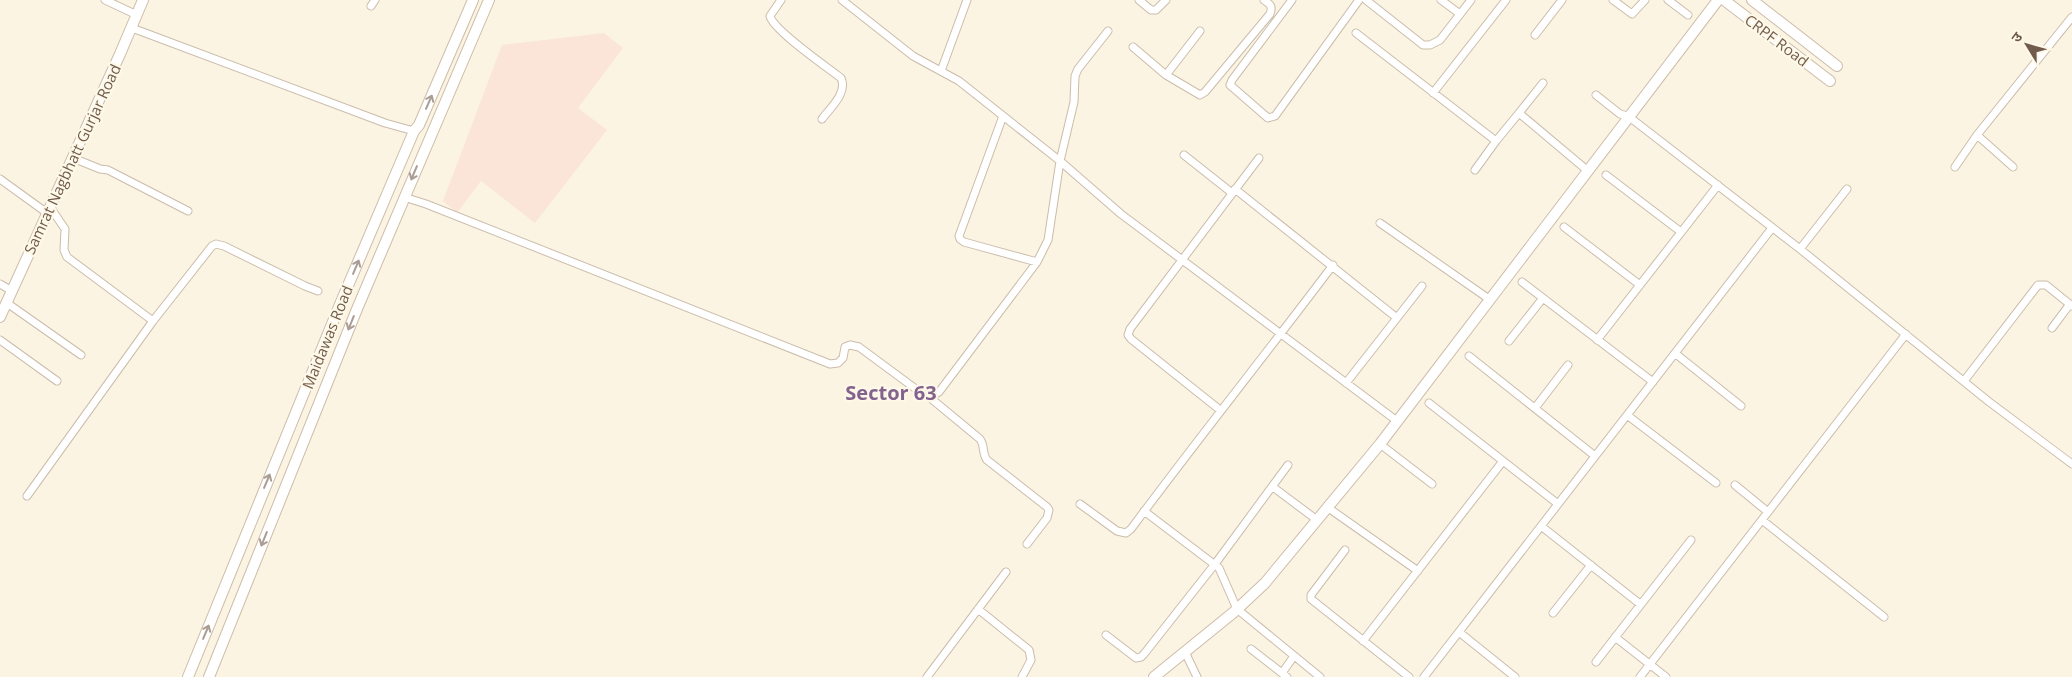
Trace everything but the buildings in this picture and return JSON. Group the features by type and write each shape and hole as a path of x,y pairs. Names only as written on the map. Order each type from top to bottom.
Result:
{"street":[{"path":"105,0 137,15"},
{"name":"Samrat Nagbhatt Gurjar Road","path":"0,317 48,210 74,158 143,0"},
{"name":"Maidawas Road","path":"188,677 341,302 414,131 419,125 473,0"},
{"name":"Maidawas Road","path":"209,677 354,316 489,0"},
{"path":"781,0 770,16 771,20 784,33 841,78 843,82 844,87 822,119"},
{"path":"842,0 913,56 959,81 1180,260 1397,421"},
{"path":"941,72 967,0"},
{"path":"1139,0 1151,10 1156,10 1166,0"},
{"path":"1133,47 1166,75 1195,94 1200,95 1270,14 1271,5 1264,0"},
{"path":"1292,0 1230,85 1268,118 1275,116 1359,0"},
{"path":"1366,0 1423,45 1430,45 1440,40 1471,0"},
{"path":"1441,0 1460,14"},
{"path":"1433,93 1506,0"},
{"path":"1536,35 1562,0"},
{"path":"1613,0 1632,14 1645,0"},
{"path":"1668,0 1688,15"},
{"path":"1154,677 1266,583 1380,444 1718,0"},
{"name":"CRPF Road","path":"1724,0 1830,81"},
{"path":"1752,0 1837,66"},
{"path":"1955,167 1977,135 2072,17"},
{"path":"132,28 385,123 414,131"},
{"path":"460,31 474,35"},
{"path":"928,396 935,396 939,392 1037,262 1048,240 1060,161 1074,102 1075,76 1078,69 1108,31"},
{"path":"1166,75 1200,31"},
{"path":"1356,33 1496,141"},
{"path":"1475,170 1496,141 1543,84"},
{"path":"1596,95 1620,114 1628,116 1718,185 1964,381 2072,464"},
{"path":"1519,113 1588,171"},
{"path":"1003,116 959,236 960,240 964,242 1037,262"},
{"path":"1977,135 2013,167"},
{"path":"1184,154 1333,265 1398,318"},
{"path":"74,158 100,169 108,170 188,211"},
{"path":"1220,410 1128,335 1130,329 1180,260 1259,158"},
{"path":"1606,175 1681,232"},
{"path":"0,179 48,210 65,229 64,250 67,257 153,321"},
{"path":"1597,340 1718,185"},
{"path":"1800,249 1848,189"},
{"path":"404,197 426,204 830,364 838,363 843,358 845,347 859,347 928,396 980,439 984,443 984,457 1047,506 1049,510 1048,518 1027,544"},
{"path":"1380,222 1489,299"},
{"path":"1564,227 1640,285"},
{"path":"1424,677 1772,228"},
{"path":"27,496 153,321 212,246 216,244 224,246 318,291"},
{"path":"1080,504 1122,533 1126,533 1131,529 1220,410 1333,265"},
{"path":"1522,282 1653,382"},
{"path":"0,284 12,291"},
{"path":"1964,381 2038,284 2046,285 2071,305 2052,328"},
{"path":"1346,383 1422,286"},
{"path":"1509,341 1543,298"},
{"path":"7,304 81,355"},
{"path":"1640,677 1906,334"},
{"path":"0,340 57,381"},
{"path":"1676,354 1741,406"},
{"path":"1469,356 1595,456"},
{"path":"1534,408 1568,365"},
{"path":"1428,403 1558,504"},
{"path":"1627,415 1716,483"},
{"path":"1380,444 1432,484"},
{"path":"1363,641 1503,461"},
{"path":"1106,635 1132,655 1141,657 1215,564 1288,465"},
{"path":"1735,485 1768,512"},
{"path":"1273,487 1317,520"},
{"path":"1327,507 1418,571"},
{"path":"1144,511 1215,564 1223,572 1237,609 1320,677"},
{"path":"1762,520 1884,617"},
{"path":"1541,526 1640,604"},
{"path":"1596,662 1691,540"},
{"path":"1345,550 1311,595 1311,599 1409,677"},
{"path":"1553,613 1591,565"},
{"path":"927,677 1006,572"},
{"path":"978,610 1029,650 1031,660 1022,677"},
{"path":"1459,632 1515,677"},
{"path":"1615,637 1666,677"},
{"path":"1251,649 1285,675 1294,656"},
{"path":"1185,652 1197,677"}],"shaded area":[{"path":"604,33 623,48 578,108 607,130 535,223 481,181 457,213 443,201 502,45"}],"district":[{"name":"Sector 63","path":"891,392"}]}
